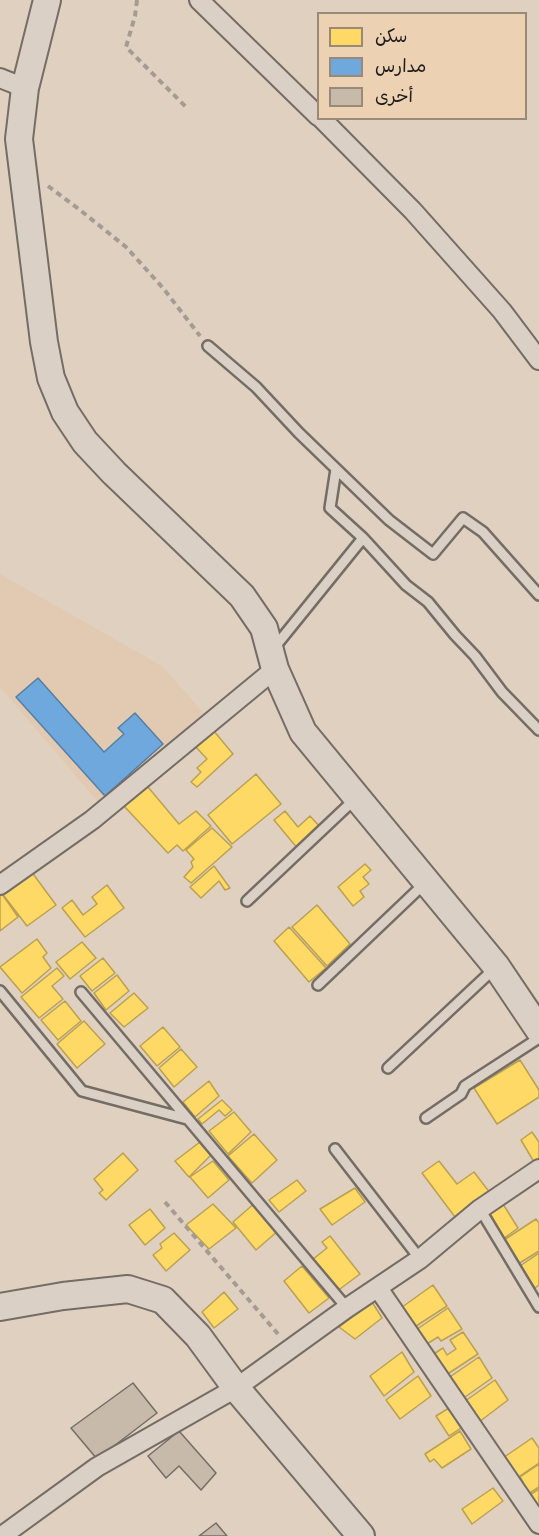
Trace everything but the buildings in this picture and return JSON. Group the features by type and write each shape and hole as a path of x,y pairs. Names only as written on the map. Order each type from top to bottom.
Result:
{"street":[{"path":"47,0 7,83 19,139 44,342 51,378 65,412 85,442 114,473 242,596 264,628 273,660 303,732 496,966 539,1030"},
{"path":"199,0 317,114"},
{"path":"323,120 413,211 502,311 539,360"},
{"path":"0,885 92,820 273,660"},
{"path":"2,1536 97,1467 236,1388 420,1259 480,1209 539,1169"},
{"path":"378,1288 539,1524"},
{"path":"0,1307 63,1296 128,1289 163,1300 198,1336 236,1388 361,1536"}],"lane":[{"path":"208,346 256,387 299,434 389,520 433,554 463,518 483,532 539,595"},
{"path":"336,469 330,508 363,538 406,585 429,602 502,692 539,730"},
{"path":"273,660 363,538"},
{"path":"247,901 357,797"},
{"path":"318,985 426,882"},
{"path":"388,1068 496,966"},
{"path":"0,991 82,1091 187,1119"},
{"path":"81,992 347,1308"},
{"path":"426,1118 462,1094 465,1086 539,1038"},
{"path":"335,1149 420,1259"},
{"path":"480,1209 539,1307"}],"path":[{"path":"137,0 126,47 188,109"},
{"path":"21,166 126,247 163,288 208,346"},
{"path":"165,1202 290,1348"}],"shaded area":[{"path":"0,574 162,666 209,719 103,808 0,687"}]}
